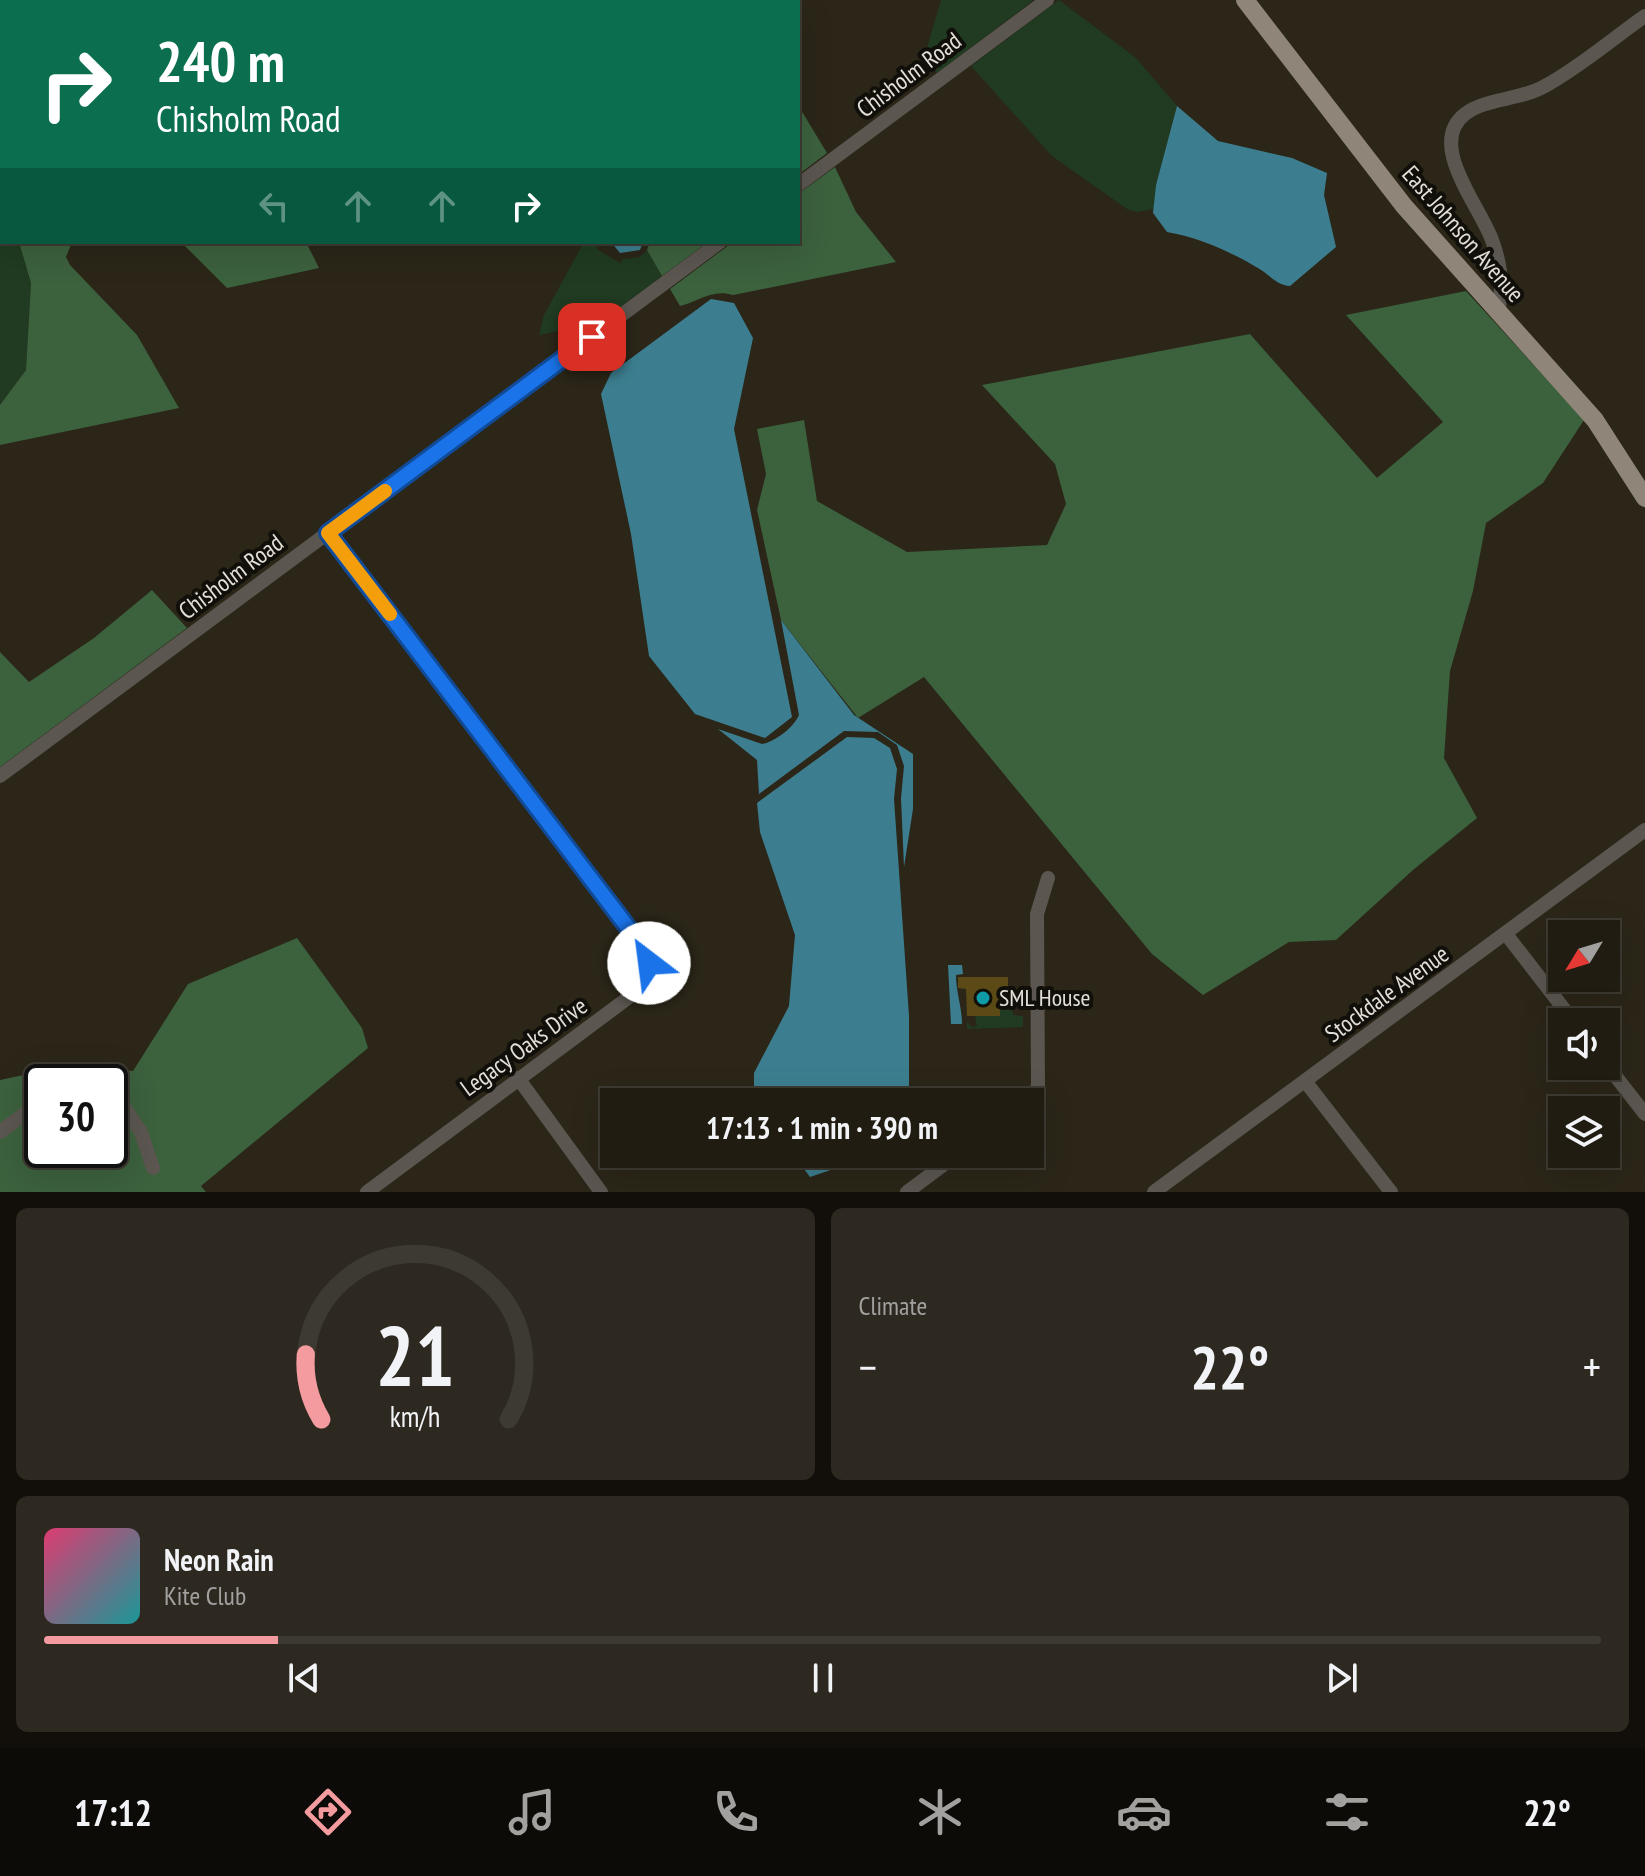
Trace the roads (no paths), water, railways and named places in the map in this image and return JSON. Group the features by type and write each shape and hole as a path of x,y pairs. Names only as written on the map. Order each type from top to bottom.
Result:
{"main road":[{"name":"East Johnson Avenue","path":"1245,0 1404,206 1595,420 1645,498"}],"street":[{"name":"Chisholm Road","path":"800,184 1047,0"},
{"path":"1498,312 1502,284 1496,254 1482,215 1451,157 1451,132 1467,112 1545,87 1645,16"},
{"name":"Chisholm Road","path":"0,776 717,244"},
{"name":"Legacy Oaks Drive","path":"328,533 645,950 649,963 647,977 640,989 367,1192"},
{"name":"Stockdale Avenue","path":"1154,1192 1645,830"},
{"path":"1037,1088 1037,914 1048,878"},
{"path":"1506,934 1563,1008"},
{"path":"518,1078 601,1192"},
{"path":"1618,1080 1645,1114"},
{"path":"1305,1081 1391,1192"},
{"path":"128,1112 141,1132 153,1168"},
{"path":"0,1132 24,1114"},
{"path":"907,1192 939,1168"}],"water":[{"path":"1177,106 1218,141 1292,158 1327,173 1324,195 1336,247 1290,286 1277,282 1226,251 1167,232 1153,213 1156,185"},
{"path":"613,244 642,244 640,250 620,253"},
{"path":"711,299 734,303 753,338 734,429 792,717 765,738 695,714 649,656 631,534 601,394 611,373"},
{"path":"781,620 854,715 913,754 913,809 904,867 901,798 904,766 897,745 878,732 844,731 759,794 757,760 718,729 762,744 778,737 797,720 799,715"},
{"path":"847,737 874,738 890,748 897,769 894,799 909,1016 909,1088 754,1088 754,1073 789,1006 795,935 760,832 757,803"},
{"path":"948,965 962,965 963,974 956,975 962,1024 951,1024"},
{"path":"803,1168 836,1168 810,1177"}],"place":[{"name":"SML House","path":"983,998"}]}
